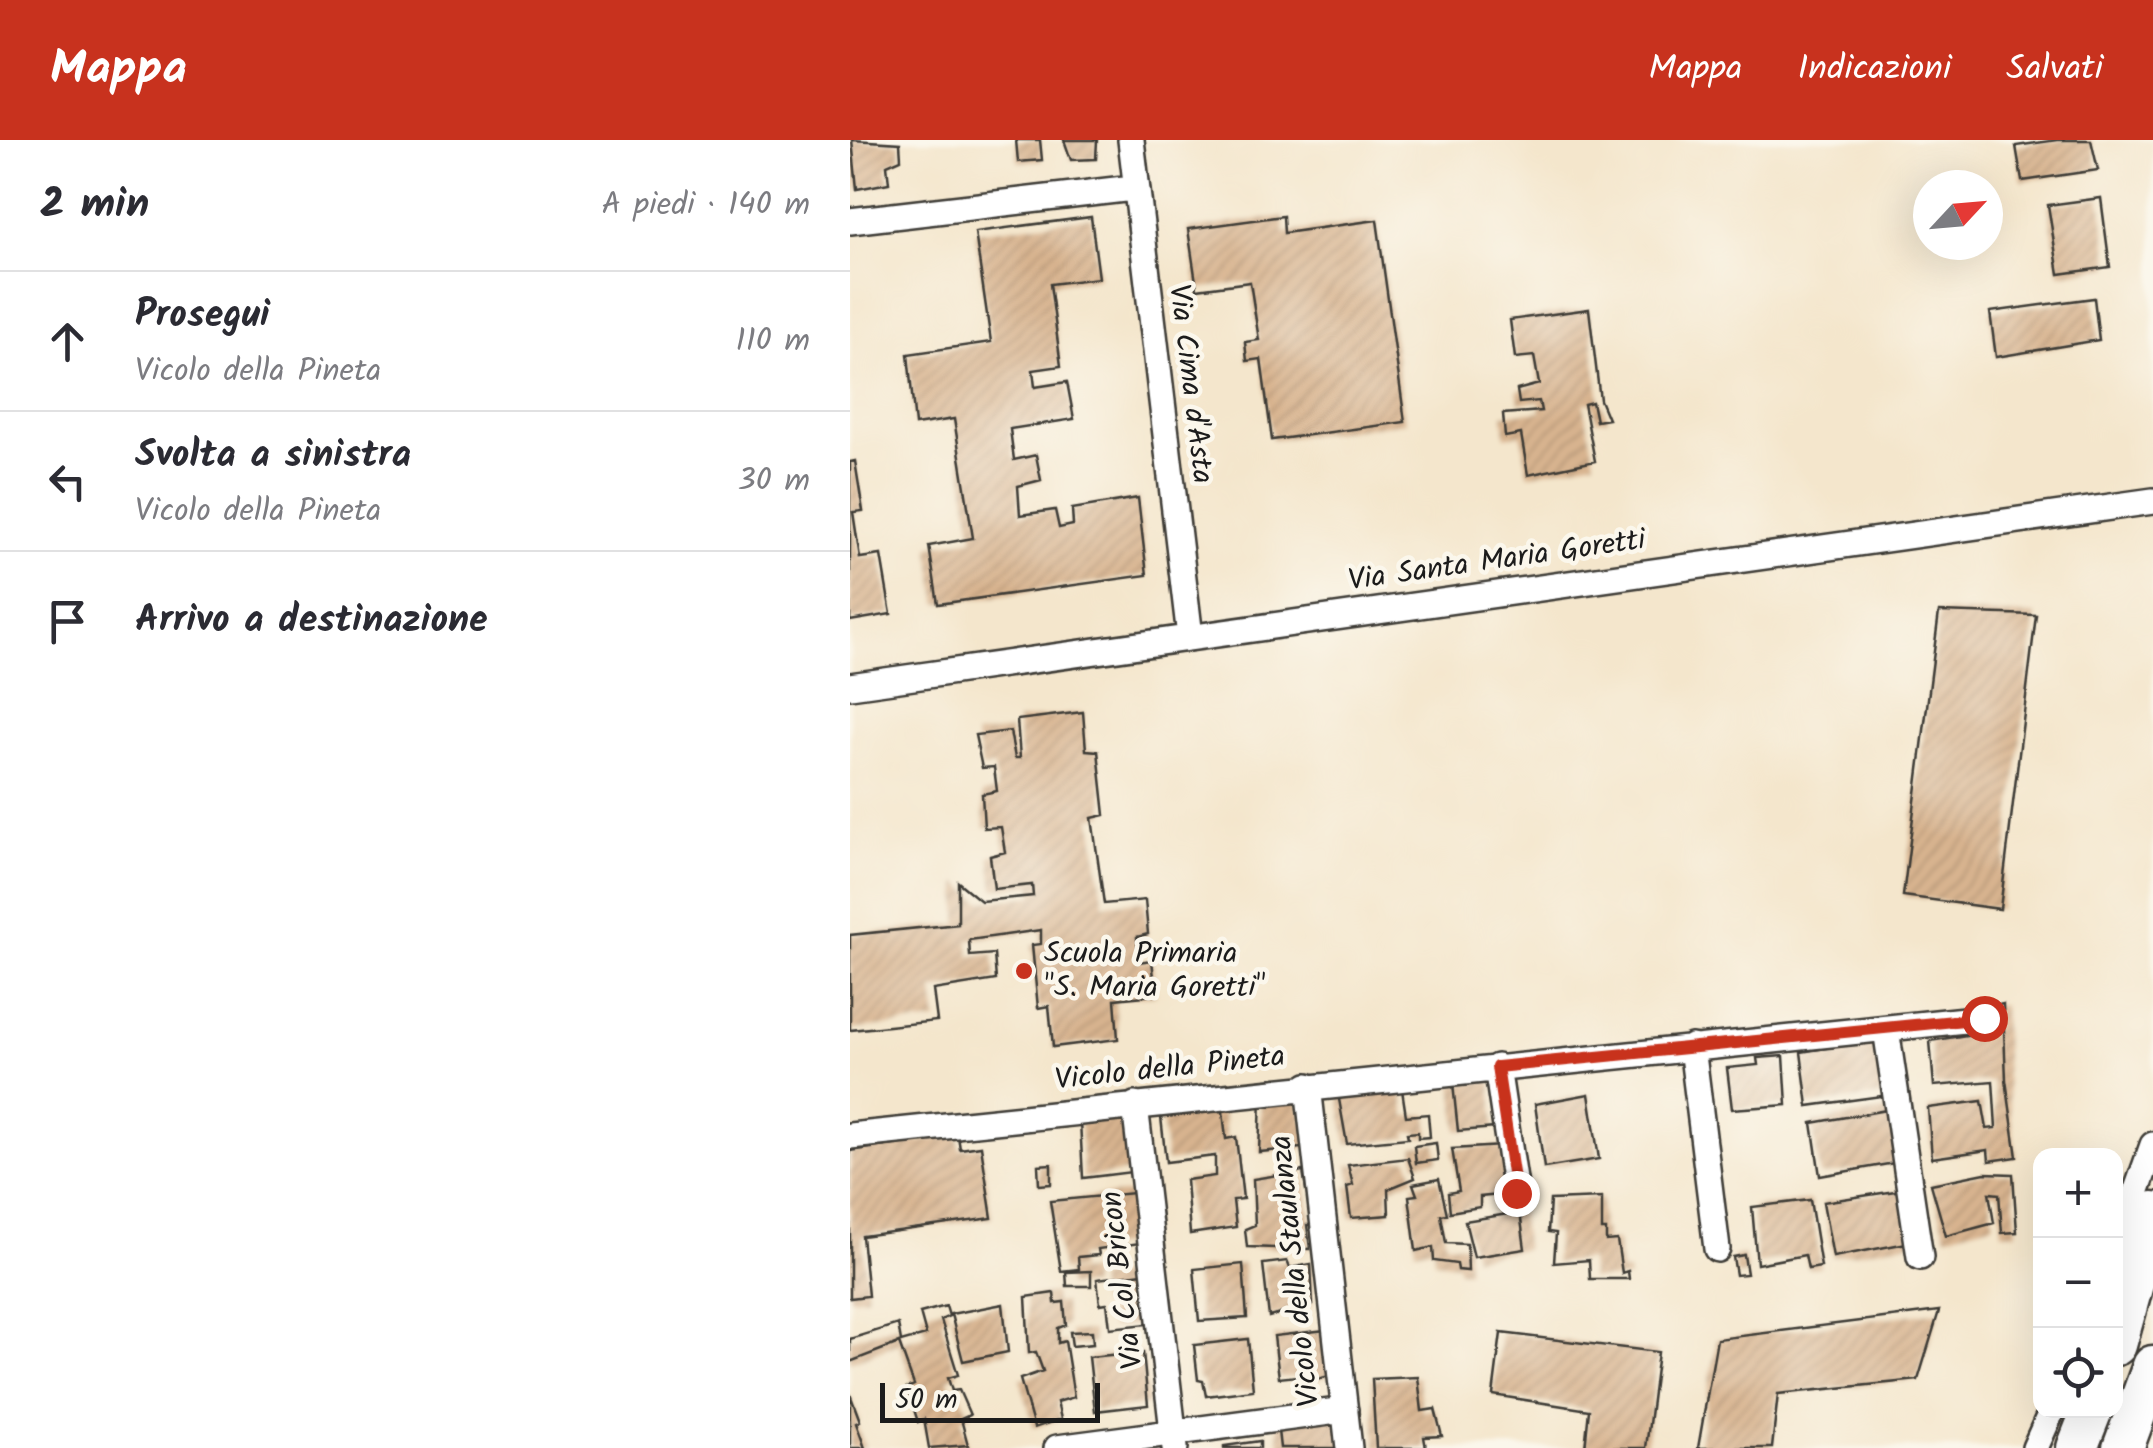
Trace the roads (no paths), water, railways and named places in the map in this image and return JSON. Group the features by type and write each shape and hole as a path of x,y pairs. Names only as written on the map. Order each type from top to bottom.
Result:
{"main road":[{"path":"2121,1328 2153,1212"},
{"path":"2123,1448 2153,1366"},
{"path":"2078,1448 2089,1418"}],"street":[{"name":"Via Cima d'Asta","path":"1130,140 1190,636"},
{"path":"850,221 1133,188"},
{"name":"Via Santa Maria Goretti","path":"850,686 2153,501"},
{"name":"Vicolo della Pineta","path":"850,1136 1984,1018"},
{"path":"1886,1030 1920,1258"},
{"path":"1692,1048 1718,1250"},
{"path":"1497,1067 1516,1193"},
{"name":"Vicolo della Staulanza","path":"1308,1086 1349,1448"},
{"name":"Via Col Bricon","path":"1135,1105 1174,1439"},
{"path":"2120,1238 2153,1144"},
{"path":"1058,1448 1174,1439 1345,1410"},
{"path":"2036,1448 2049,1418"}],"place":[{"name":"Scuola Primaria \"S. Maria Goretti\"","path":"1024,971"}]}
